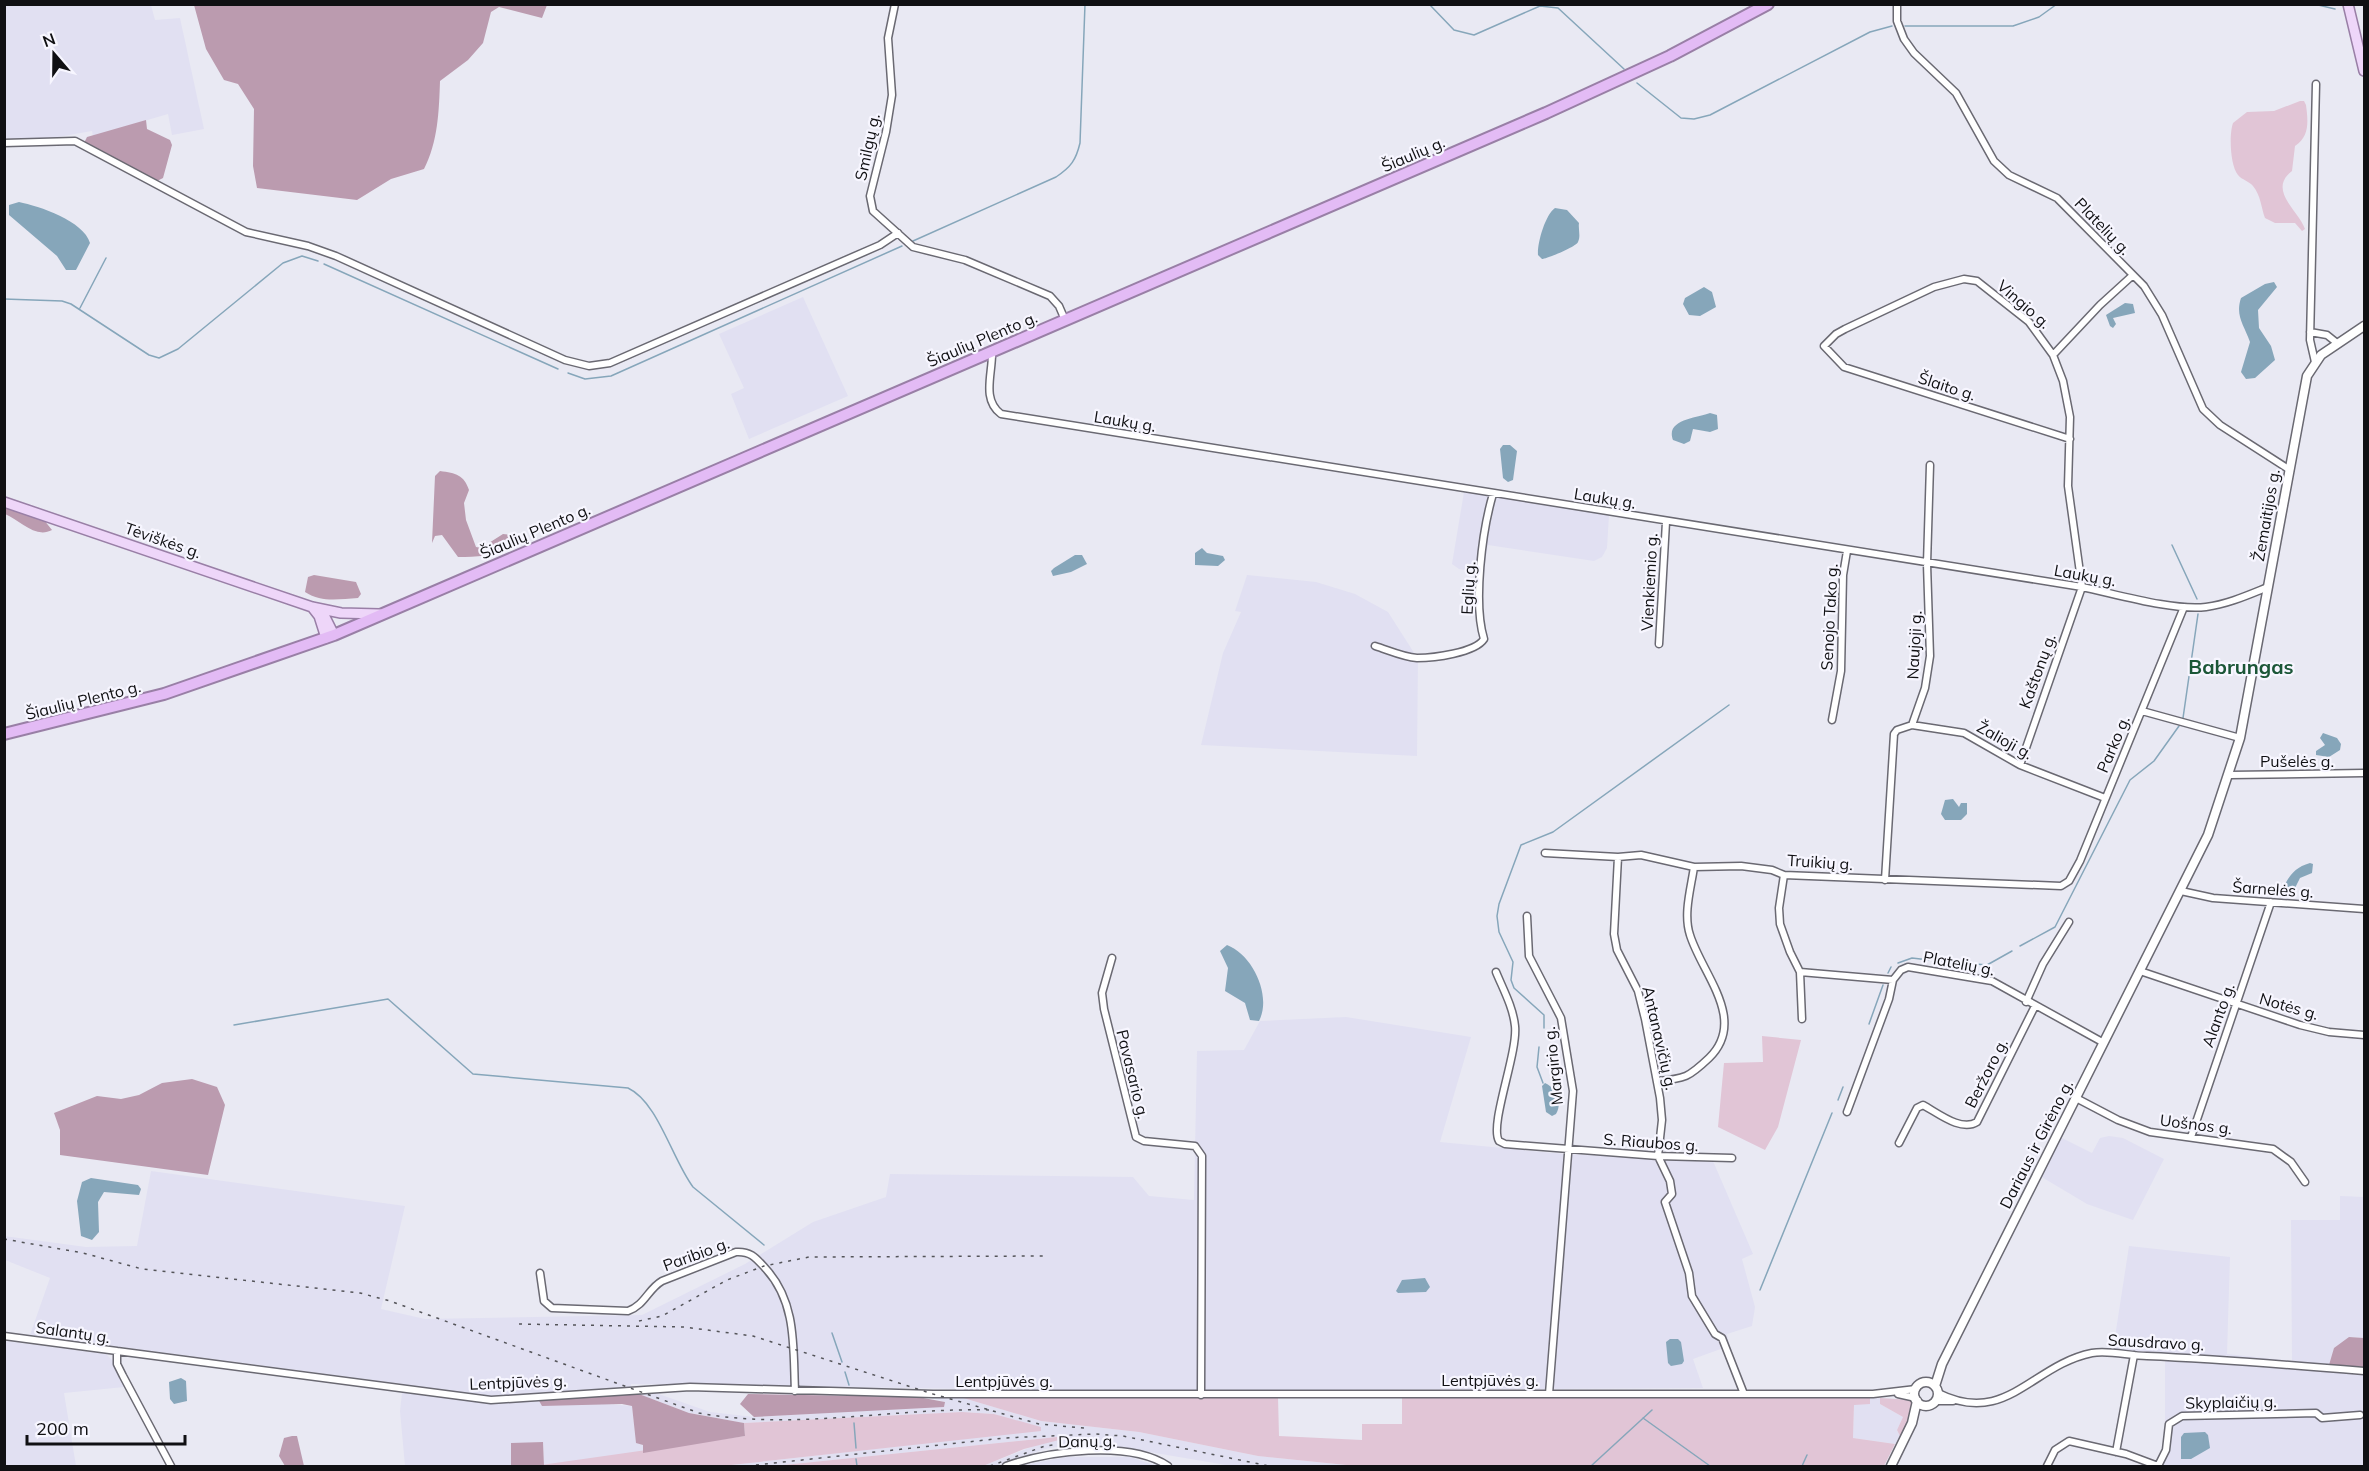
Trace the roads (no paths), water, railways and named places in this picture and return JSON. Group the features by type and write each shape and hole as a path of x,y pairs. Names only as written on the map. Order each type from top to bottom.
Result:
{"highway":[{"name":"Šiaulių g.","path":"1065,320 1546,113 1670,56 1768,4"},
{"name":"Šiaulių Plento g.","path":"7,735 164,694 330,637 1065,320"}],"main road":[{"path":"2348,4 2364,71"},
{"path":"2315,362 2337,343 2364,326"},
{"name":"Žemaitijos g.","path":"2158,936 2208,835 2230,775 2240,738 2290,470 2303,387 2315,362"},
{"name":"Tėviškės g.","path":"4,502 317,608 351,614 383,614"},
{"path":"317,608 330,637"},
{"name":"Dariaus ir Girėno g.","path":"1919,1399 1934,1390 1941,1366 2158,936"},
{"name":"Dariaus ir Girėno g.","path":"1919,1399 1934,1390"},
{"path":"1891,1467 1912,1423 1919,1399"}],"street":[{"name":"Smilgų g.","path":"895,4 888,38 892,95 886,132 870,196 873,211 913,247 965,261 1050,296 1059,306 1065,320"},
{"name":"Platelių g.","path":"1897,4 1899,28 1908,46 1956,93 1977,134 1998,166 2015,178 2056,198 2133,275 2148,291 2162,315 2203,409 2220,425 2290,470"},
{"path":"2315,362 2310,332 2316,84"},
{"path":"4,144 75,141 246,232 308,246 336,256 565,360 589,366 610,363 880,245 898,232"},
{"path":"2054,355 2100,305 2133,275"},
{"name":"Vingio g.","path":"1824,346 1845,329 1934,287 1964,279 1977,281 2028,322 2054,355 2067,400 2070,439 2068,486 2082,587"},
{"path":"2310,332 2327,335 2337,343"},
{"name":"Šlaito g.","path":"1824,346 1844,367 2070,439"},
{"name":"Laukų g.","path":"992,351 988,392 994,409 1001,414 2082,587 2184,607 2203,608 2226,604 2268,587"},
{"name":"Naujoji g.","path":"1912,725 1925,688 1930,656 1927,564 1930,465"},
{"name":"Eglių g.","path":"1375,646 1416,658 1470,650 1479,646 1484,639 1479,610 1483,546 1493,494"},
{"name":"Vienkiemio g.","path":"1659,644 1666,522"},
{"name":"Senojo Tako g.","path":"1832,720 1841,671 1847,551"},
{"name":"Kaštonų g.","path":"2020,765 2082,587"},
{"name":"Parko g.","path":"2061,886 2069,881 2103,810 2105,798 2184,607"},
{"path":"2142,711 2240,738"},
{"path":"1885,880 1893,735 1897,730 1912,725"},
{"name":"Žalioji g.","path":"1912,725 1964,733 2020,765 2105,798"},
{"name":"Pušelės g.","path":"2230,775 2364,773"},
{"name":"Truikių g.","path":"1545,853 1618,858 1641,855 1694,867 1741,866 1772,870 1784,875 1805,874 1885,880 2061,886"},
{"name":"Antanavičių g.","path":"1618,858 1614,934 1617,950 1638,991 1657,1081 1662,1120 1658,1156"},
{"path":"1657,1081 1685,1078 1693,1074 1717,1050 1724,1029 1723,1008 1690,936 1688,921 1694,867"},
{"path":"1784,875 1779,908 1780,924 1800,972 1802,1019"},
{"name":"Šarnelės g.","path":"2181,891 2213,898 2364,909"},
{"name":"Alanto g.","path":"2191,1137 2271,902"},
{"name":"Margirio g.","path":"1527,916 1529,956 1555,1004 1565,1034 1573,1091 1549,1394"},
{"path":"2026,1002 2043,964 2069,922"},
{"name":"Pavasario g.","path":"1112,958 1102,993 1104,1010 1136,1137 1144,1141 1195,1146 1202,1156 1201,1395"},
{"name":"Platelių g.","path":"1893,981 1901,970 1908,967 1981,978 2003,986 2026,1002 2104,1043"},
{"name":"Notės g.","path":"2140,971 2300,1025 2329,1032 2364,1035"},
{"name":"S. Riaubos g.","path":"1496,972 1515,1027 1496,1135 1505,1144 1658,1156 1732,1158"},
{"path":"1800,972 1893,981 1889,999 1847,1112"},
{"name":"Beržoro g.","path":"1899,1143 1917,1108 1923,1105 1963,1125 1971,1126 1977,1122 2035,1006"},
{"name":"Uošnos g.","path":"2076,1098 2118,1120 2150,1132 2273,1149 2291,1162 2305,1182"},
{"path":"1658,1156 1670,1181 1672,1194 1665,1202 1689,1273 1692,1296 1715,1334 1722,1338 1744,1394"},
{"name":"Paribio g.","path":"540,1273 544,1301 552,1308 628,1311 639,1307 655,1285 662,1281 736,1252 747,1251 754,1255 777,1280 789,1308 795,1391"},
{"name":"Salantų g.","path":"4,1336 117,1351 121,1372 171,1467"},
{"name":"Lentpjūvės g.","path":"117,1351 439,1395 492,1400 690,1387 795,1391 1201,1395 1895,1393 1919,1399"},
{"name":"Sausdravo g.","path":"1934,1390 1957,1401 1978,1405 1993,1402 2085,1355 2108,1352 2364,1371"},
{"path":"2116,1452 2134,1355"},
{"name":"Skyplaičių g.","path":"2047,1467 2055,1450 2069,1442 2116,1452 2158,1466 2166,1450 2169,1424 2182,1416 2316,1413 2322,1418 2360,1415"},
{"name":"Danų g.","path":"1006,1467 1027,1459 1070,1452 1126,1454 1156,1458 1168,1467"}],"waterway":[{"path":"913,241 1056,177 1072,163 1080,143 1085,4"},
{"path":"1429,4 1454,30 1474,35 1540,6 1558,8 1624,69"},
{"path":"1905,26 2013,26 2039,17 2057,4"},
{"path":"2314,4 2335,9"},
{"path":"1637,83 1681,118 1694,119 1710,115 1870,32 1892,26"},
{"path":"568,373 585,379 611,376 902,246"},
{"path":"4,299 62,301 71,304 149,355 159,358 178,349 283,263 302,256 318,261"},
{"path":"80,308 106,258"},
{"path":"324,264 558,369"},
{"path":"2172,545 2197,599"},
{"path":"2183,718 2198,614"},
{"path":"1544,1028 1544,1015 1514,988 1511,980 1513,962 1499,932 1497,916 1499,904 1521,845 1553,832 1729,705"},
{"path":"2020,946 2055,927 2130,780 2154,761 2179,726"},
{"path":"1933,960 1987,965 2012,951"},
{"path":"1898,963 1912,958 1929,960"},
{"path":"1888,973 1891,967"},
{"path":"1869,1024 1883,985"},
{"path":"234,1025 388,999 473,1074 628,1088 648,1105 693,1187 764,1245"},
{"path":"1539,1047 1537,1067 1543,1083"},
{"path":"1838,1100 1843,1087"},
{"path":"1760,1290 1832,1113"},
{"path":"832,1333 842,1362"},
{"path":"845,1372 849,1385"},
{"path":"1591,1466 1652,1410"},
{"path":"1643,1418 1710,1466"},
{"path":"854,1423 856,1448"},
{"path":"1802,1466 1807,1455"},
{"path":"856,1459 857,1466"}],"railway":[{"path":"4,1239 83,1253 142,1269 360,1293 390,1301 699,1413 771,1420 993,1410"},
{"path":"639,1321 662,1316 727,1280 764,1266 809,1257 1043,1256"},
{"path":"519,1324 684,1327 753,1336 933,1394 1039,1424 1084,1428"},
{"path":"747,1466 1004,1438 1095,1434 1123,1436 1269,1466"},
{"path":"990,1466 1045,1446 1082,1441"}],"district":[{"name":"Babrungas","path":"2241,666"}]}
